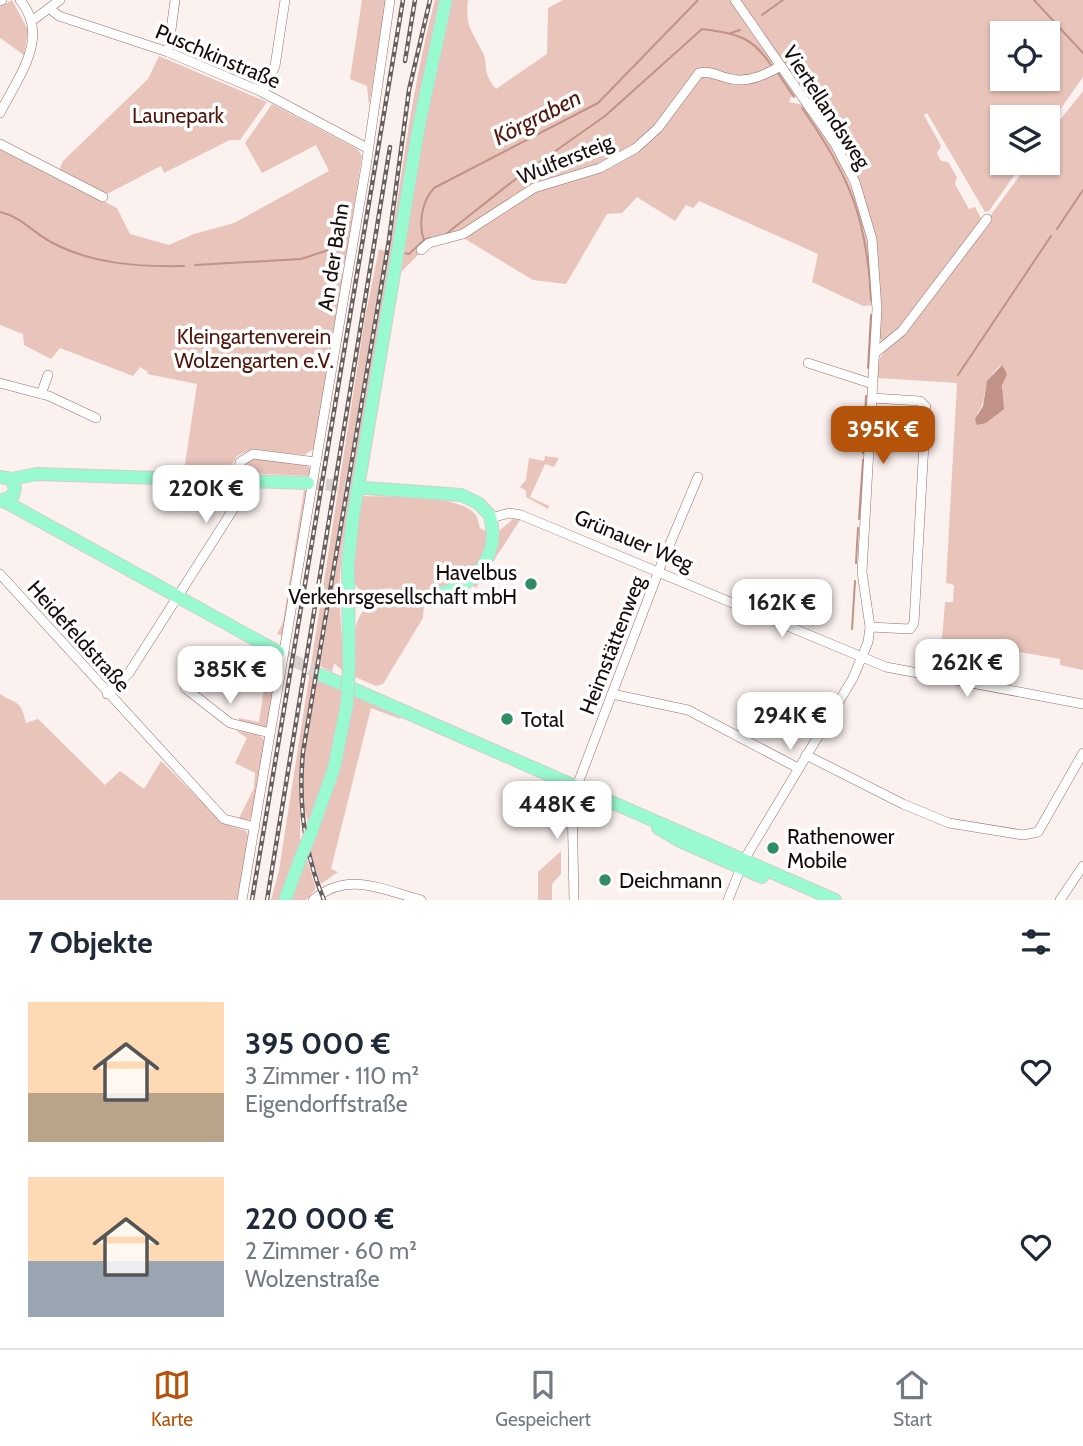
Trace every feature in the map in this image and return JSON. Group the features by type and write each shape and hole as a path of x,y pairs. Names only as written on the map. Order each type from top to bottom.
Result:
{"main road":[{"path":"285,900 334,768 347,705 347,596 352,517 416,137 446,0"},
{"path":"278,652 41,521 7,490 20,475 308,483"},
{"path":"347,596 366,601 416,598 456,590 480,570 493,542 491,518 482,505 461,495 365,488"},
{"path":"347,596 416,598"},
{"path":"349,632 356,610 366,601"},
{"path":"321,675 628,810 680,841 835,900"},
{"path":"742,864 823,900"}],"street":[{"path":"0,113 33,47 33,20 20,0"},
{"path":"33,20 60,0"},
{"path":"168,52 175,0"},
{"path":"263,92 275,66 285,0"},
{"name":"An der Bahn","path":"242,900 390,0"},
{"name":"Viertellandsweg","path":"736,0 835,144 855,182 875,262 876,324 862,572 870,627"},
{"name":"Puschkinstraße","path":"50,9 59,16 168,52 263,92 367,148"},
{"name":"Wulfersteig","path":"421,250 429,243 463,234 534,188 600,168 636,148 657,128 699,74 706,71 738,80 761,76 781,66"},
{"path":"0,144 103,197"},
{"path":"874,353 902,331 987,219"},
{"path":"808,363 873,384"},
{"path":"41,394 48,375"},
{"path":"0,383 41,394 96,418"},
{"path":"728,900 742,864 862,657 870,627 913,627 926,407 921,402 872,398"},
{"path":"107,694 129,673 236,504 236,480 240,462 253,454 316,462"},
{"name":"Heimstättenweg","path":"574,900 571,806 576,787 698,477"},
{"name":"Grünauer Weg","path":"491,518 509,513 521,515 862,657 915,675 1083,704"},
{"name":"Heidefeldstraße","path":"0,573 107,694 224,819 255,827"},
{"path":"185,688 230,723 271,733"},
{"path":"612,694 682,708 798,768"},
{"path":"806,755 903,804 949,823 1023,835 1034,834 1041,828 1083,753"},
{"path":"1060,900 1083,866"},
{"path":"317,897 339,884 354,882 421,900"}],"green space":[{"path":"12,0 28,30 24,55 0,38 0,7"},
{"path":"362,0 386,0 369,106 367,86 350,79"},
{"path":"435,0 441,0 418,100 342,548 339,593 344,672 334,663 332,672 320,666 412,105"},
{"path":"450,0 468,0 469,23 485,58 488,78 496,89 547,54 548,8 563,0 731,0 774,61 761,73 753,75 734,75 707,69 636,144 599,166 542,183 453,234 426,240 417,246 420,253 397,276 415,170"},
{"path":"738,0 1083,0 1083,77 1060,110 1060,105 990,105 990,175 1014,175 989,211 985,212 927,113 924,115 941,146 937,153 941,161 948,162 957,177 955,184 969,209 975,207 982,220 896,333 883,342 880,338 879,263 864,197"},
{"name":"Launepark","path":"159,56 267,102 240,140 230,140 164,173 161,166 105,195 59,170 63,161 148,79"},
{"path":"781,71 797,96 791,97 789,102 804,105 817,124 839,162 857,202 868,244 874,296 872,305 863,306 812,282 818,254 699,201 693,208 686,205 675,221 637,197 622,213 607,214 566,284 533,280 465,239 528,194 623,160 702,76 737,83"},
{"path":"1083,91 1083,670 1060,665 1060,659 942,639 945,602 953,602 954,585 946,583 957,383 877,378 877,363 913,321 1020,175 1060,175 1060,120","holes":["1001,365 1007,374 998,411 986,423 977,414 989,379"]},
{"name":"Kleingartenverein Wolzengarten e.V.","path":"272,104 357,149 362,156 345,263 335,267 334,273 343,273 314,449 304,455 252,449 237,456 227,473 184,471 197,384 147,374 148,372 140,367 133,376 60,348 51,359 24,345 23,334 0,325 0,149 117,208 130,234 169,245 194,234 234,223 329,171 316,145 262,173 245,143"},
{"path":"379,249 385,251 301,753 300,843 280,900 271,900 279,870 365,318"},
{"path":"545,456 559,458 554,467 545,464 530,497 549,506 548,509 526,497 526,491 520,487 526,480 529,458 544,461"},
{"path":"257,458 303,463 310,468 310,476 243,473 247,461"},
{"path":"214,486 227,487 230,505 213,494"},
{"path":"304,490 308,490 283,636 277,634 283,622"},
{"path":"360,496 420,498 453,502 465,507 475,515 480,528 487,532 485,549 479,564 455,583 440,588 424,591 361,590 354,582 352,574"},
{"path":"513,519 520,520 476,588 471,584 498,538 499,531"},
{"path":"424,603 423,618 383,684 376,686 353,676 354,638 362,612 368,606"},
{"path":"266,654 279,662 266,729 238,722 239,718 259,722 266,675 258,670"},
{"path":"317,679 344,692 330,767 309,823 301,789 301,770"},
{"path":"352,693 401,716 400,719 371,708 331,869 338,872 321,884 309,851"},
{"path":"0,694 20,706 26,723 38,719 105,785 120,771 144,789 161,761 223,823 246,831 249,836 237,900 0,900"},
{"path":"235,730 259,735 265,740 252,817 247,821 238,820 254,788 255,773 235,763 247,738"},
{"path":"561,851 561,874 552,884 552,900 538,900 538,872"},
{"path":"307,859 316,889 306,900 291,900"}],"shaded area":[{"path":"1002,365 1007,374 1002,386 1004,409 986,423 977,425 975,419 983,406 987,381"}],"waterway":[{"name":"Körgraben","path":"404,253 409,254 424,240 422,213 434,188 598,103 698,0"},
{"path":"762,15 783,0"},
{"path":"1034,0 1083,53"},
{"path":"446,234 513,181 605,116 702,29 742,38 757,47 771,65"},
{"path":"731,33 740,30"},
{"path":"777,72 794,97"},
{"path":"802,108 832,155 853,198 865,244 871,300"},
{"path":"1057,229 1083,190"},
{"name":"Körgraben","path":"0,212 15,217 51,242 99,260 133,265 184,266"},
{"path":"958,375 1051,236"},
{"name":"Körgraben","path":"424,240 430,238"},
{"name":"Körgraben","path":"195,265 301,259 344,245"},
{"path":"868,368 871,315"},
{"path":"863,453 866,396"},
{"path":"859,519 863,460"},
{"path":"856,563 858,528"},
{"path":"852,629 855,581"}],"tunnel":[{"path":"308,483 365,488"},
{"path":"278,652 321,675"}],"railway":[{"path":"252,900 403,0"},
{"path":"405,61 415,0"},
{"path":"324,900 304,828 301,790 303,752 389,240 409,90 430,0"},
{"path":"267,900 390,147"}],"place":[{"name":"Havelbus Verkehrsgesellschaft mbH","path":"531,584"},
{"name":"Total","path":"507,719"},
{"name":"Rathenower Mobile","path":"773,848"},
{"name":"Deichmann","path":"605,880"}]}
